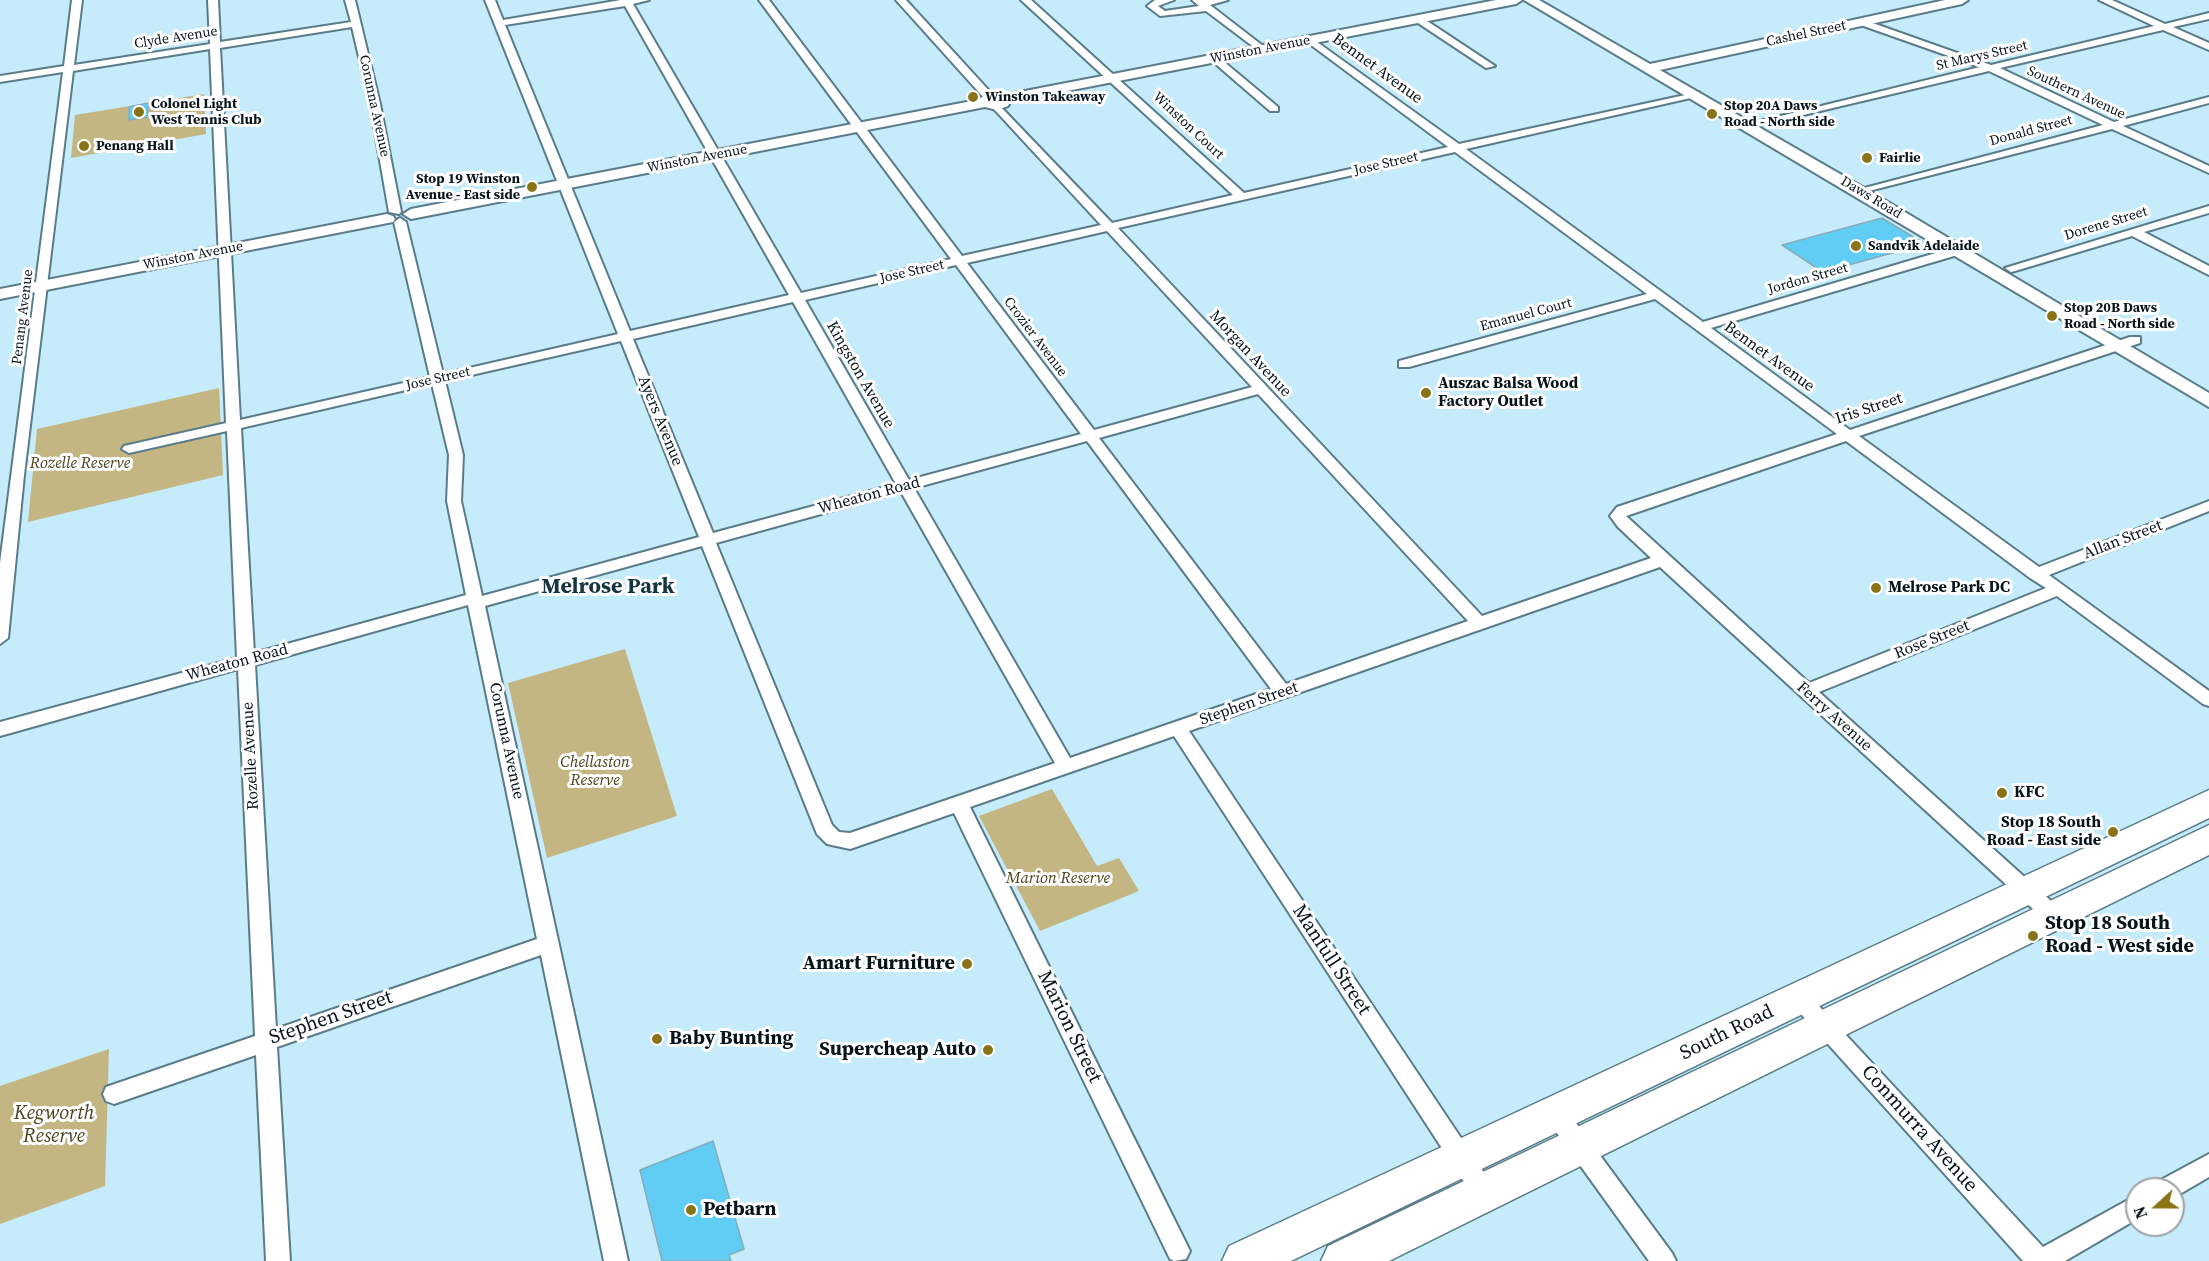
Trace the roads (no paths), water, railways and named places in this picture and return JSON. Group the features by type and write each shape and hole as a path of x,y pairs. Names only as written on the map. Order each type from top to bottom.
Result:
{"highway":[{"name":"South Road","path":"1568,1130 1799,998 2209,803"},
{"name":"South Road","path":"1244,1261 1472,1175 1568,1130 1825,1026 2209,839"},
{"name":"South Road","path":"1343,1261 1472,1175"}],"street":[{"name":"Penang Avenue","path":"0,638 17,475 76,0"},
{"name":"Rozelle Avenue","path":"213,0 224,250 278,1261"},
{"name":"Corunna Avenue","path":"350,0 398,217 456,455 454,501 616,1261"},
{"name":"Ayers Avenue","path":"490,0 824,829 834,839"},
{"path":"499,23 644,0"},
{"name":"Crozier Avenue","path":"764,0 1283,693"},
{"name":"Morgan Avenue","path":"902,0 993,101 1480,624"},
{"name":"Winston Court","path":"1026,0 1242,197"},
{"path":"1169,0 1155,3 1152,6 1163,14 1223,0"},
{"name":"Winston Avenue","path":"0,294 1516,0"},
{"name":"Daws Road","path":"1530,0 1761,122 1960,250 2126,343 2209,384"},
{"name":"Daws Road","path":"1550,0 1695,94 2011,268 2126,343 2209,401"},
{"name":"Cashel Street","path":"1656,67 1962,0"},
{"path":"2104,0 2161,28 2209,47"},
{"name":"Kingston Avenue","path":"627,1 1066,766"},
{"path":"1202,4 1262,49"},
{"name":"St Marys Street","path":"1761,122 2209,16"},
{"path":"1418,19 1490,66"},
{"name":"Southern Avenue","path":"1861,22 1991,68 2209,170"},
{"name":"Clyde Avenue","path":"0,79 356,24"},
{"name":"Bennet Avenue","path":"1310,40 2209,700"},
{"path":"1214,58 1274,109"},
{"name":"Jose Street","path":"129,449 1695,94"},
{"name":"Donald Street","path":"1868,190 2209,100"},
{"name":"Dorene Street","path":"2011,268 2209,209"},
{"path":"2134,232 2209,271"},
{"name":"Jordon Street","path":"1700,327 1960,250"},
{"name":"Emanuel Court","path":"1404,364 1656,295"},
{"name":"Iris Street","path":"1618,516 1628,507 2126,343"},
{"name":"Wheaton Road","path":"0,729 1261,389"},
{"path":"0,479 17,475"},
{"name":"Allan Street","path":"2036,574 2209,506"},
{"name":"Ferry Avenue","path":"1618,516 1623,524 2053,915"},
{"name":"Stephen Street","path":"834,839 850,841 1663,560"},
{"name":"Rose Street","path":"1806,691 2057,590"},
{"name":"Manfull Street","path":"1178,728 1472,1175"},
{"name":"Marion Street","path":"959,804 1178,1251"},
{"name":"Stephen Street","path":"114,1094 549,944"},
{"name":"Conmurra Avenue","path":"1799,998 2040,1261"},
{"path":"1568,1130 1664,1261"},
{"path":"2185,1179 2209,1165"},
{"path":"2040,1261 2125,1213"}],"place":[{"name":"Winston Takeaway","path":"973,97"},
{"name":"Colonel Light West Tennis Club","path":"139,112"},
{"name":"Stop 20A Daws Road - North side","path":"1712,114"},
{"name":"Penang Hall","path":"84,146"},
{"name":"Fairlie","path":"1867,158"},
{"name":"Stop 19 Winston Avenue - East side","path":"532,187"},
{"name":"Sandvik Adelaide","path":"1856,246"},
{"name":"Stop 20B Daws Road - North side","path":"2052,316"},
{"name":"Auszac Balsa Wood Factory Outlet","path":"1426,393"},
{"name":"Melrose Park DC","path":"1876,588"},
{"name":"KFC","path":"2002,793"},
{"name":"Stop 18 South Road - East side","path":"2113,832"},
{"name":"Stop 18 South Road - West side","path":"2033,936"},
{"name":"Amart Furniture","path":"967,964"},
{"name":"Baby Bunting","path":"657,1039"},
{"name":"Supercheap Auto","path":"988,1050"},
{"name":"Petbarn","path":"691,1210"}],"district":[{"name":"Melrose Park","path":"608,587"}],"park label":[{"name":"Rozelle Reserve","path":"80,464"},
{"name":"Chellaston Reserve","path":"595,772"},
{"name":"Marion Reserve","path":"1058,879"},
{"name":"Kegworth Reserve","path":"54,1126"}]}
